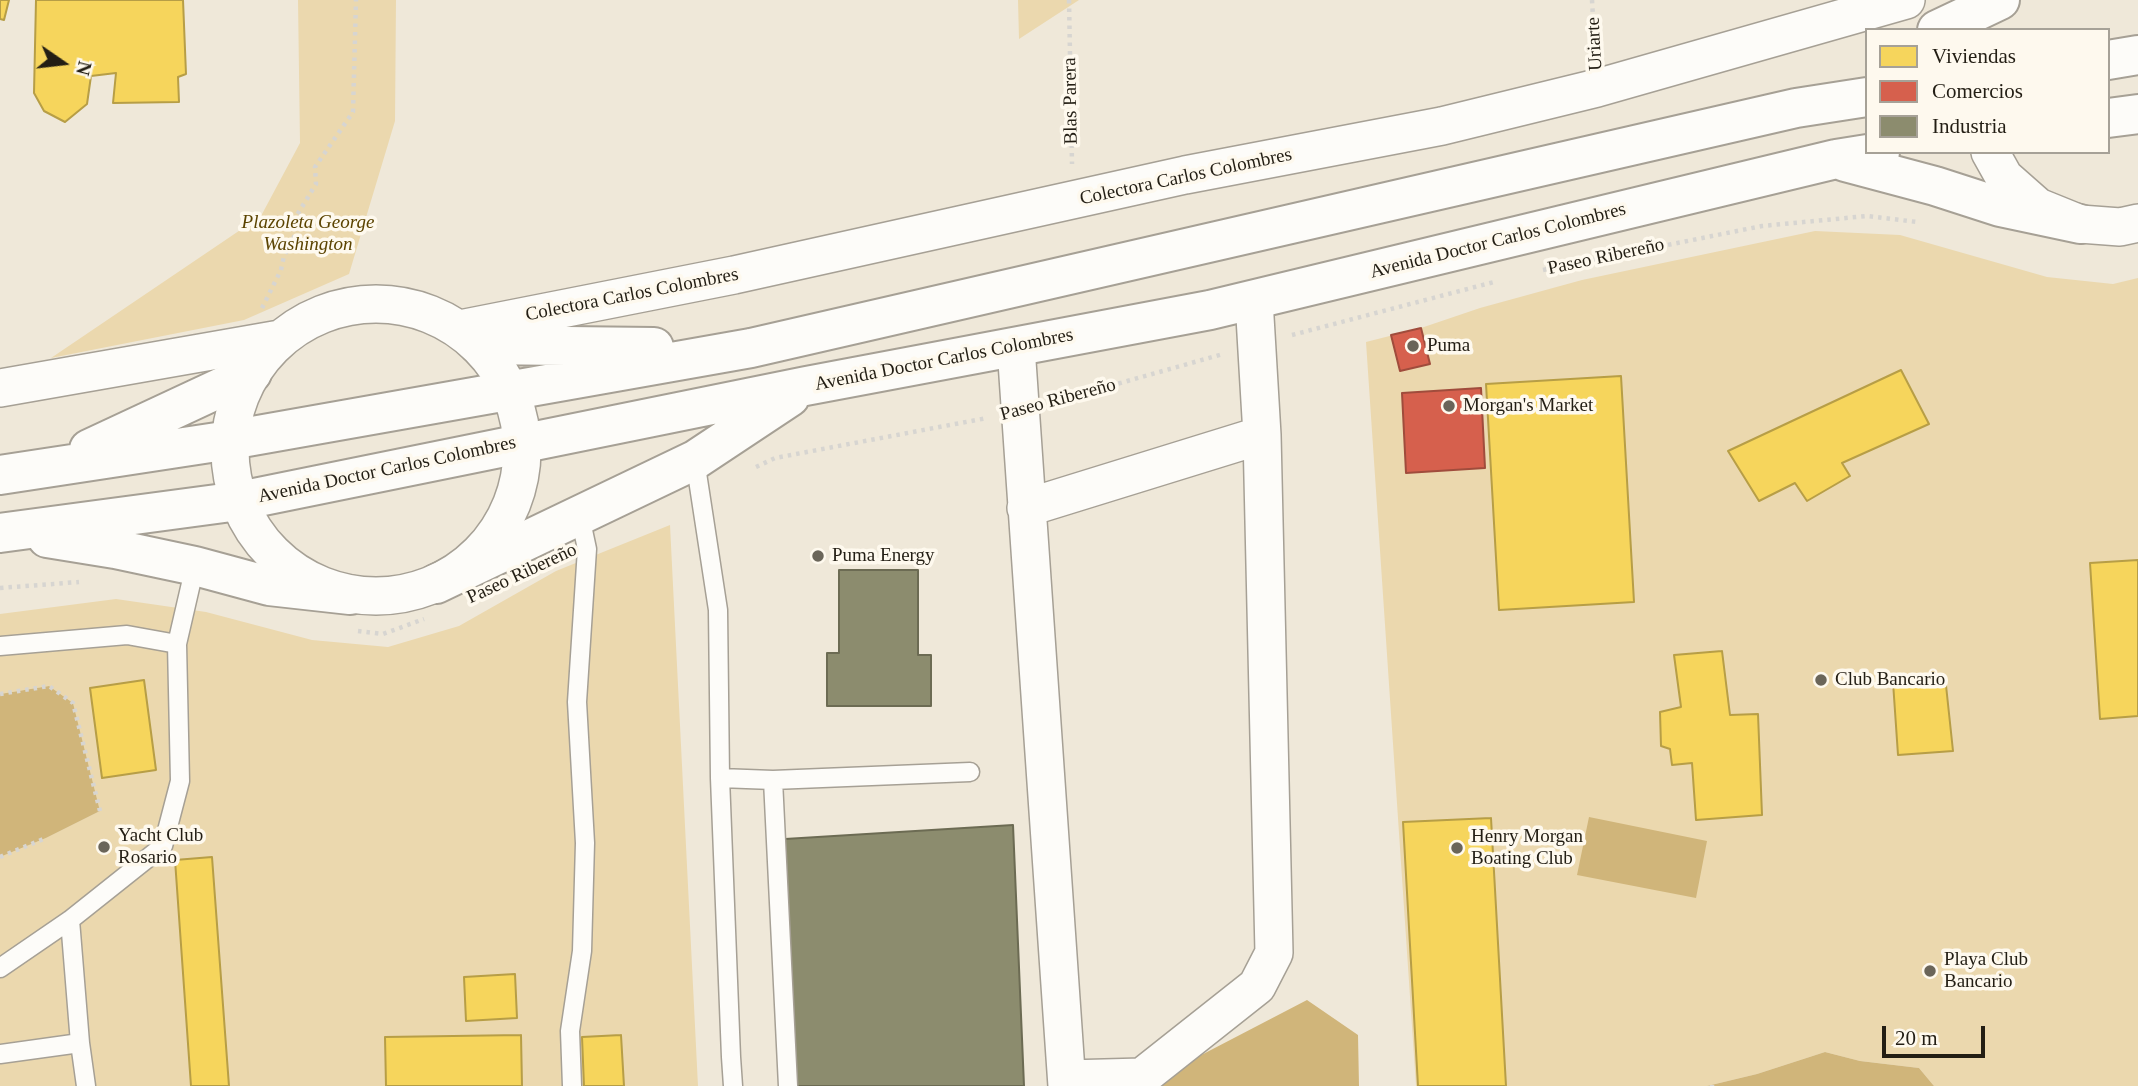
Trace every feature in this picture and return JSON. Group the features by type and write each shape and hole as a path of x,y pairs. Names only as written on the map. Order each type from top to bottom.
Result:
{"main road":[{"path":"1941,28 2000,0"},
{"path":"2110,60 2138,55"},
{"path":"1796,108 1865,68"},
{"path":"0,475 230,440 751,348 1796,108 1865,97"},
{"path":"2110,118 2138,114"},
{"name":"Avenida Doctor Carlos Colombres","path":"3,532 239,501 806,386 1254,300 1836,159 1867,154"},
{"path":"1836,159 2000,207 2080,224"},
{"path":"469,337 751,348"},
{"path":"46,468 252,373"},
{"path":"431,601 580,516 695,460 806,386"},
{"path":"3,532 115,549 195,566 354,613"}],"street":[{"name":"Colectora Carlos Colombres","path":"469,337 1185,175 1442,126 1597,88 1906,0"},
{"path":"1989,28 1992,19 2008,0"},
{"path":"1991,154 2004,177 2038,207 2080,224 2120,227 2138,223"},
{"path":"1016,347 1067,1083 1142,1077 1256,986 1274,953 1262,435 1254,300"},
{"path":"0,388 269,328 306,322 334,309 377,303 421,310 469,337 497,366 511,391 523,443 514,501 483,550 431,601 394,596 354,613 303,578 264,545 239,501 230,440 237,405 269,328"},
{"path":"1026,508 1262,435"}],"lane":[{"path":"695,460 718,610 720,778 733,1086"},
{"path":"572,1086 570,1031 582,951 585,843 577,702 587,549 580,516"},
{"path":"0,968 70,920 163,846 180,781 177,644 195,566"},
{"path":"0,646 127,635 177,644"},
{"path":"720,778 773,780 970,772"},
{"path":"773,780 788,1086"},
{"path":"70,920 86,1086"},
{"path":"0,1054 80,1042"}],"path":[{"path":"269,328 284,256 296,233 297,215 316,184 315,167 353,112 356,0"},
{"name":"Blas Parera","path":"1069,0 1073,201"},
{"name":"Uriarte","path":"1592,0 1597,88"},
{"name":"Paseo Ribereño","path":"1542,271 1762,226 1867,216 1928,223"},
{"name":"Paseo Ribereño","path":"750,469 775,458 1020,412 1256,344 1503,280"},
{"path":"0,588 91,582"},
{"path":"354,613 383,634 431,601"},
{"path":"0,694 49,687 73,703 100,811"},
{"path":"0,857 46,838"}],"green space":[{"name":"Plazoleta George Washington","path":"298,0 396,0 395,121 349,274 244,320 51,358 261,216 300,143"},
{"path":"1018,0 1079,0 1019,39"},
{"name":"Club Bancario","path":"1815,231 1900,235 2047,277 2113,284 2138,278 2138,1086 1934,1086 1919,1068 1860,1061 1825,1052 1757,1074 1707,1086 1416,1086 1366,342 1582,280"},
{"path":"670,525 698,1086 0,1086 0,857 100,811 73,703 49,686 0,694 0,614 116,599 206,612 312,640 388,647 459,626 556,571"}],"shaded area":[{"path":"49,686 73,703 100,811 0,857 0,694"},
{"path":"1589,817 1707,841 1696,898 1577,875"},
{"path":"1307,1000 1358,1035 1359,1086 1137,1086 1159,1077"},
{"path":"1825,1052 1860,1061 1919,1068 1934,1086 1707,1086 1757,1074"}],"building: Viviendas":[{"path":"0,0 9,0 4,20 0,19"},
{"path":"36,0 183,0 186,74 178,77 179,102 113,103 116,73 91,76 87,104 65,122 44,111 34,93"},
{"path":"1901,370 1929,424 1842,463 1850,476 1807,501 1795,483 1759,501 1728,451"},
{"path":"1621,376 1634,602 1499,610 1486,384"},
{"path":"2138,560 2138,716 2100,719 2090,563"},
{"path":"1722,651 1730,715 1758,714 1762,815 1696,820 1692,763 1672,765 1670,749 1661,746 1660,712 1681,707 1674,655"},
{"path":"1945,676 1953,751 1898,755 1893,682"},
{"path":"144,680 156,770 102,778 90,688"},
{"path":"1491,818 1506,1086 1418,1086 1403,822"},
{"path":"212,857 229,1086 191,1086 175,860"},
{"path":"515,974 517,1018 466,1021 464,977"},
{"path":"521,1035 522,1086 386,1086 385,1037"},
{"path":"621,1035 624,1086 584,1086 582,1037"}],"building: Comercios":[{"path":"1421,328 1430,364 1400,371 1391,335"},
{"path":"1481,388 1485,468 1406,473 1402,393"}],"building: Industria":[{"path":"839,570 918,570 918,655 931,655 931,706 827,706 827,653 839,653"},
{"path":"1013,825 1024,1086 794,1086 785,839"}],"place":[{"name":"Puma","path":"1413,346"},
{"name":"Morgan's Market","path":"1449,406"},
{"name":"Puma Energy","path":"818,556"},
{"name":"Club Bancario","path":"1821,680"},
{"name":"Yacht Club Rosario","path":"104,847"},
{"name":"Henry Morgan Boating Club","path":"1457,848"},
{"name":"Playa Club Bancario","path":"1930,971"}]}
